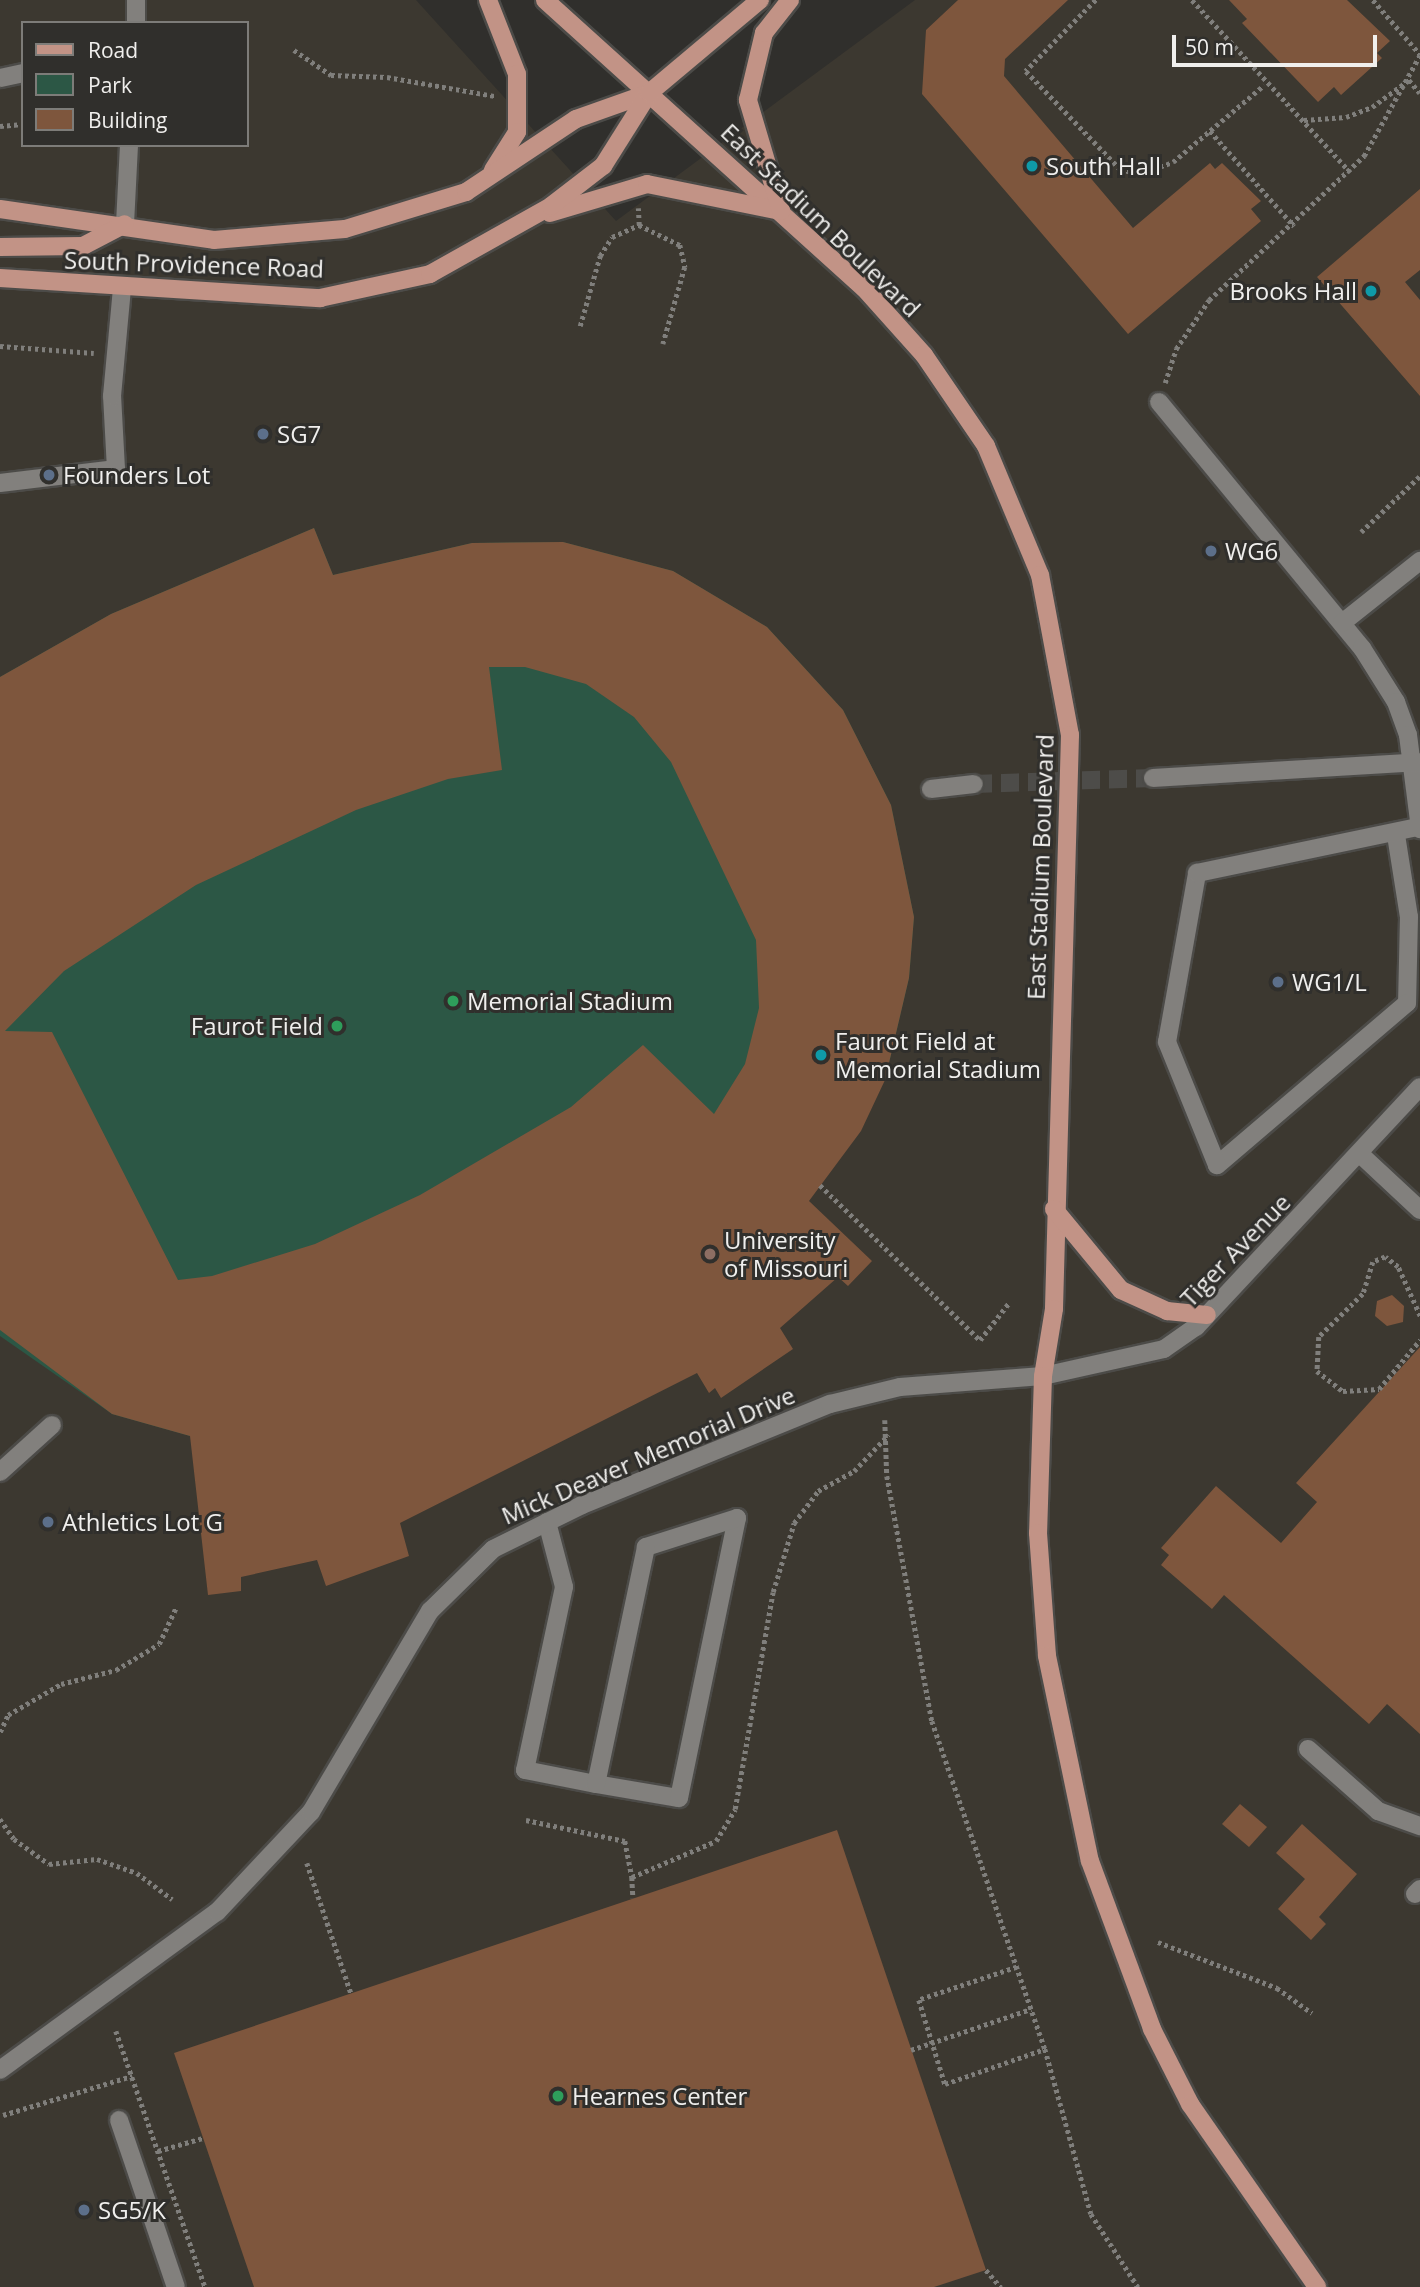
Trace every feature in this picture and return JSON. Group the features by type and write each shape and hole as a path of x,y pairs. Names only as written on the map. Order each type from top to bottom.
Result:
{"main road":[{"path":"488,0 517,74 517,132 488,177"},
{"name":"East Stadium Boulevard","path":"545,0 864,288 957,399 1017,509 1040,575 1070,735 1054,1209 1055,1309 1043,1376 1038,1533 1046,1643 1090,1861 1120,1951 1190,2104 1317,2287"},
{"name":"South Providence Road","path":"0,278 122,289 320,298 430,274 520,223 603,166 649,93 760,0"},
{"path":"520,223 648,184 781,211 748,100 764,33 790,0"},
{"name":"South Providence Road","path":"0,209 125,224 215,240 345,229 466,192 576,119 649,93"},
{"path":"0,247 83,246 125,224"},
{"path":"1054,1209 1121,1290 1167,1311 1207,1315"}],"street":[{"path":"136,0 136,21"},
{"path":"0,78 21,74"},
{"path":"125,224 130,147"},
{"path":"0,483 116,469 115,357 122,289"},
{"path":"1158,402 1342,623 1396,702 1415,764 1419,828 1396,835 1197,873 1167,1042 1217,1165 1407,1003 1409,917 1396,835"},
{"path":"1342,623 1420,561"},
{"path":"1153,778 1415,764"},
{"path":"931,789 974,785"},
{"name":"Tiger Avenue","path":"1043,1376 1132,1361 1164,1349 1207,1315 1420,1087"},
{"path":"1360,1154 1420,1210"},
{"name":"Mick Deaver Memorial Drive","path":"0,2070 217,1912 311,1812 447,1590 493,1549 547,1522 866,1393 1043,1376"},
{"path":"0,1472 52,1425"},
{"path":"547,1522 564,1587 525,1770 596,1784 679,1798 737,1518 646,1547 596,1784"},
{"path":"1308,1749 1378,1811 1420,1826"},
{"path":"119,2120 176,2287"}],"path":[{"path":"1096,0 1027,71 1101,157 1120,169 1158,171 1264,85"},
{"path":"1192,0 1264,85 1303,120 1350,172"},
{"path":"1158,402 1176,349 1209,300 1294,226 1350,172 1409,80 1420,55 1373,0"},
{"path":"294,50 331,75 387,77 500,97"},
{"path":"1303,120 1346,117 1409,80"},
{"path":"1409,80 1420,93"},
{"path":"0,126 21,124"},
{"path":"1210,131 1294,226"},
{"path":"637,204 639,225"},
{"path":"580,326 600,256 612,237 639,225 680,245 685,267 663,345"},
{"path":"0,346 115,357"},
{"path":"1361,532 1420,476"},
{"path":"820,1185 980,1339 1008,1304"},
{"path":"1420,1316 1398,1267 1385,1257 1373,1262 1363,1294 1319,1337 1317,1371 1343,1391 1379,1389 1420,1341"},
{"path":"886,1420 887,1476 932,1721 1045,2049 1091,2214 1138,2287"},
{"path":"632,1877 716,1841 735,1809 774,1592 794,1523 810,1499 854,1471 888,1434"},
{"path":"0,1732 8,1714 61,1684 116,1670 159,1644 176,1608"},
{"path":"0,1819 14,1839 50,1864 97,1859 136,1873 172,1899"},
{"path":"526,1820 625,1842 632,1877 632,1898"},
{"path":"307,1863 351,1993"},
{"path":"1158,1942 1277,1989 1312,2014"},
{"path":"1017,1966 919,2000 945,2084 1045,2049"},
{"path":"911,2050 1031,2009"},
{"path":"116,2031 205,2287"},
{"path":"3,2115 132,2076"},
{"path":"158,2151 203,2138"},
{"path":"986,2270 1001,2287"}],"shaded area":[{"name":"University of Missouri","path":"0,0 416,0 616,221 915,0 1420,0 1420,2287 0,2287"}],"green space":[{"name":"Memorial Stadium","path":"314,528 333,575 472,543 563,542 673,571 767,627 843,710 891,805 914,917 909,978 885,1080 190,1436 112,1414 0,1336 0,677 111,614"}],"building":[{"name":"South Hall","path":"958,0 1068,0 1005,59 1004,76 1133,228 1210,163 1215,169 1222,163 1261,201 1251,209 1261,221 1128,334 922,94 926,30"},
{"path":"1229,0 1347,0 1390,41 1377,53 1382,58 1341,95 1334,87 1318,102 1242,23 1247,19"},
{"name":"Brooks Hall","path":"1420,189 1420,270 1405,282 1420,300 1420,396 1317,277"},
{"name":"Memorial Stadium","path":"314,528 333,575 472,543 563,542 673,571 767,627 843,710 891,805 914,917 909,978 885,1080 861,1131 809,1201 872,1261 848,1286 838,1277 780,1328 793,1349 721,1398 715,1388 709,1393 697,1373 400,1523 409,1556 326,1586 317,1560 241,1577 241,1591 208,1595 190,1436 112,1414 0,1330 0,677 111,614","holes":["489,667 525,667 586,684 634,717 671,762 756,940 759,1008 745,1064 714,1114 643,1045 571,1107 420,1195 315,1244 212,1276 178,1280 52,1032 5,1031 64,971 196,885 356,810 448,779 502,770"]},
{"path":"1392,1295 1404,1306 1403,1322 1387,1326 1375,1316 1377,1301"},
{"path":"1420,1347 1420,1734 1387,1704 1369,1724 1224,1595 1212,1609 1161,1565 1169,1555 1161,1548 1216,1486 1281,1543 1317,1502 1296,1483"},
{"path":"1240,1804 1267,1827 1249,1847 1222,1824"},
{"path":"1302,1824 1357,1874 1319,1917 1326,1924 1311,1940 1278,1909 1305,1879 1276,1853"},
{"name":"Hearnes Center","path":"837,1830 986,2270 934,2287 254,2287 174,2053"}],"tunnel":[{"path":"974,784 1153,778"}],"place":[{"name":"South Hall","path":"1032,166"},
{"name":"Brooks Hall","path":"1371,291"},
{"name":"SG7","path":"263,434"},
{"name":"Founders Lot","path":"49,475"},
{"name":"WG6","path":"1211,551"},
{"name":"WG1/L","path":"1278,982"},
{"name":"Memorial Stadium","path":"453,1001"},
{"name":"Faurot Field","path":"337,1026"},
{"name":"Faurot Field at Memorial Stadium","path":"821,1055"},
{"name":"University of Missouri","path":"710,1254"},
{"name":"Athletics Lot G","path":"48,1522"},
{"name":"Hearnes Center","path":"558,2096"},
{"name":"SG5/K","path":"84,2210"}]}
